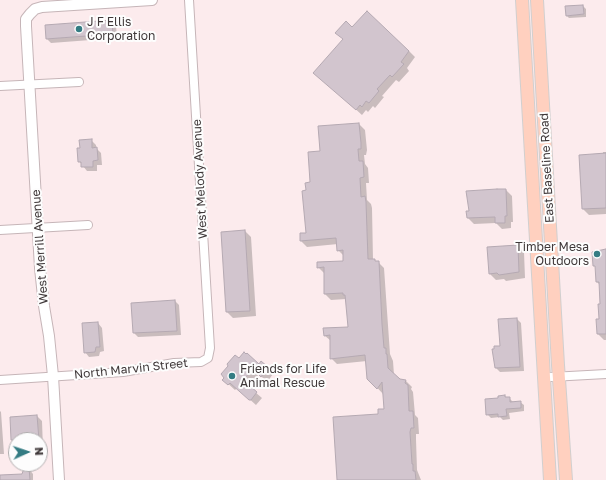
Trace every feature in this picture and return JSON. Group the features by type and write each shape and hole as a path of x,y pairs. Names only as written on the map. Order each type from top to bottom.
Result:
{"main road":[{"name":"East Baseline Road","path":"522,0 550,480"},
{"name":"East Baseline Road","path":"537,0 554,297 555,377 566,480"},
{"path":"530,150 538,167 541,204 550,216"},
{"path":"535,232 541,239 544,246 546,282 554,297"}],"street":[{"path":"125,1 152,0"},
{"name":"West Melody Avenue","path":"189,0 210,342 208,358"},
{"name":"West Merrill Avenue","path":"59,480 53,376 44,306 38,228 26,19 35,9 125,1"},
{"path":"0,86 79,82"},
{"path":"0,230 88,225"},
{"name":"North Marvin Street","path":"0,380 123,372 174,363 201,362 208,358"},
{"path":"555,377 606,374"}],"building":[{"path":"583,5 584,14 566,16 565,6"},
{"path":"367,11 409,51 401,62 404,64 392,77 390,75 377,89 379,91 369,103 366,101 362,107 360,105 356,110 313,73 343,39 335,33 346,21 352,27"},
{"name":"J F Ellis Corporation","path":"112,20 113,34 46,39 45,25"},
{"path":"359,123 361,149 358,149 359,161 363,161 364,177 360,178 361,197 365,196 366,202 368,259 375,259 375,261 379,261 384,348 386,348 388,368 400,379 406,380 405,383 408,385 409,411 413,411 414,428 411,428 410,432 412,464 413,471 415,471 416,480 337,480 333,417 378,414 378,409 384,409 382,382 377,389 367,379 365,355 330,359 330,335 324,336 323,328 348,327 345,295 343,295 343,293 324,294 324,267 317,268 317,262 343,261 343,250 337,251 336,238 300,241 300,233 306,233 302,191 306,190 305,183 310,182 308,152 320,151 318,126"},
{"path":"92,139 92,148 97,147 98,160 93,161 93,167 81,167 81,162 78,162 77,148 80,148 79,140"},
{"path":"606,153 606,208 582,209 579,155"},
{"path":"506,189 507,216 505,216 505,223 495,223 495,217 467,218 466,211 469,211 466,191"},
{"path":"245,230 250,311 226,312 221,232"},
{"path":"518,245 519,272 499,275 497,273 489,274 487,247"},
{"path":"606,249 606,334 597,334 596,319 599,319 598,304 600,304 599,282 596,282 592,252"},
{"path":"175,300 177,331 133,333 131,303"},
{"path":"517,318 520,367 495,368 492,349 494,349 494,346 500,346 498,319"},
{"path":"98,322 100,347 96,347 95,352 84,353 82,323"},
{"name":"Friends for Life Animal Rescue","path":"244,352 259,364 261,361 268,367 261,377 253,369 243,380 257,392 251,400 249,400 230,383 228,385 222,380 224,378 221,374 235,355 239,358"},
{"path":"505,395 505,397 510,397 510,402 521,401 521,408 506,409 507,416 498,417 498,414 486,415 485,399 498,398 498,396"},
{"path":"37,415 38,432 11,432 10,417"},
{"path":"23,472 29,472 30,480 0,480 0,475 22,474"}],"place":[{"name":"J F Ellis Corporation","path":"79,29"},
{"name":"Timber Mesa Outdoors","path":"597,254"},
{"name":"Friends for Life Animal Rescue","path":"232,376"}]}
